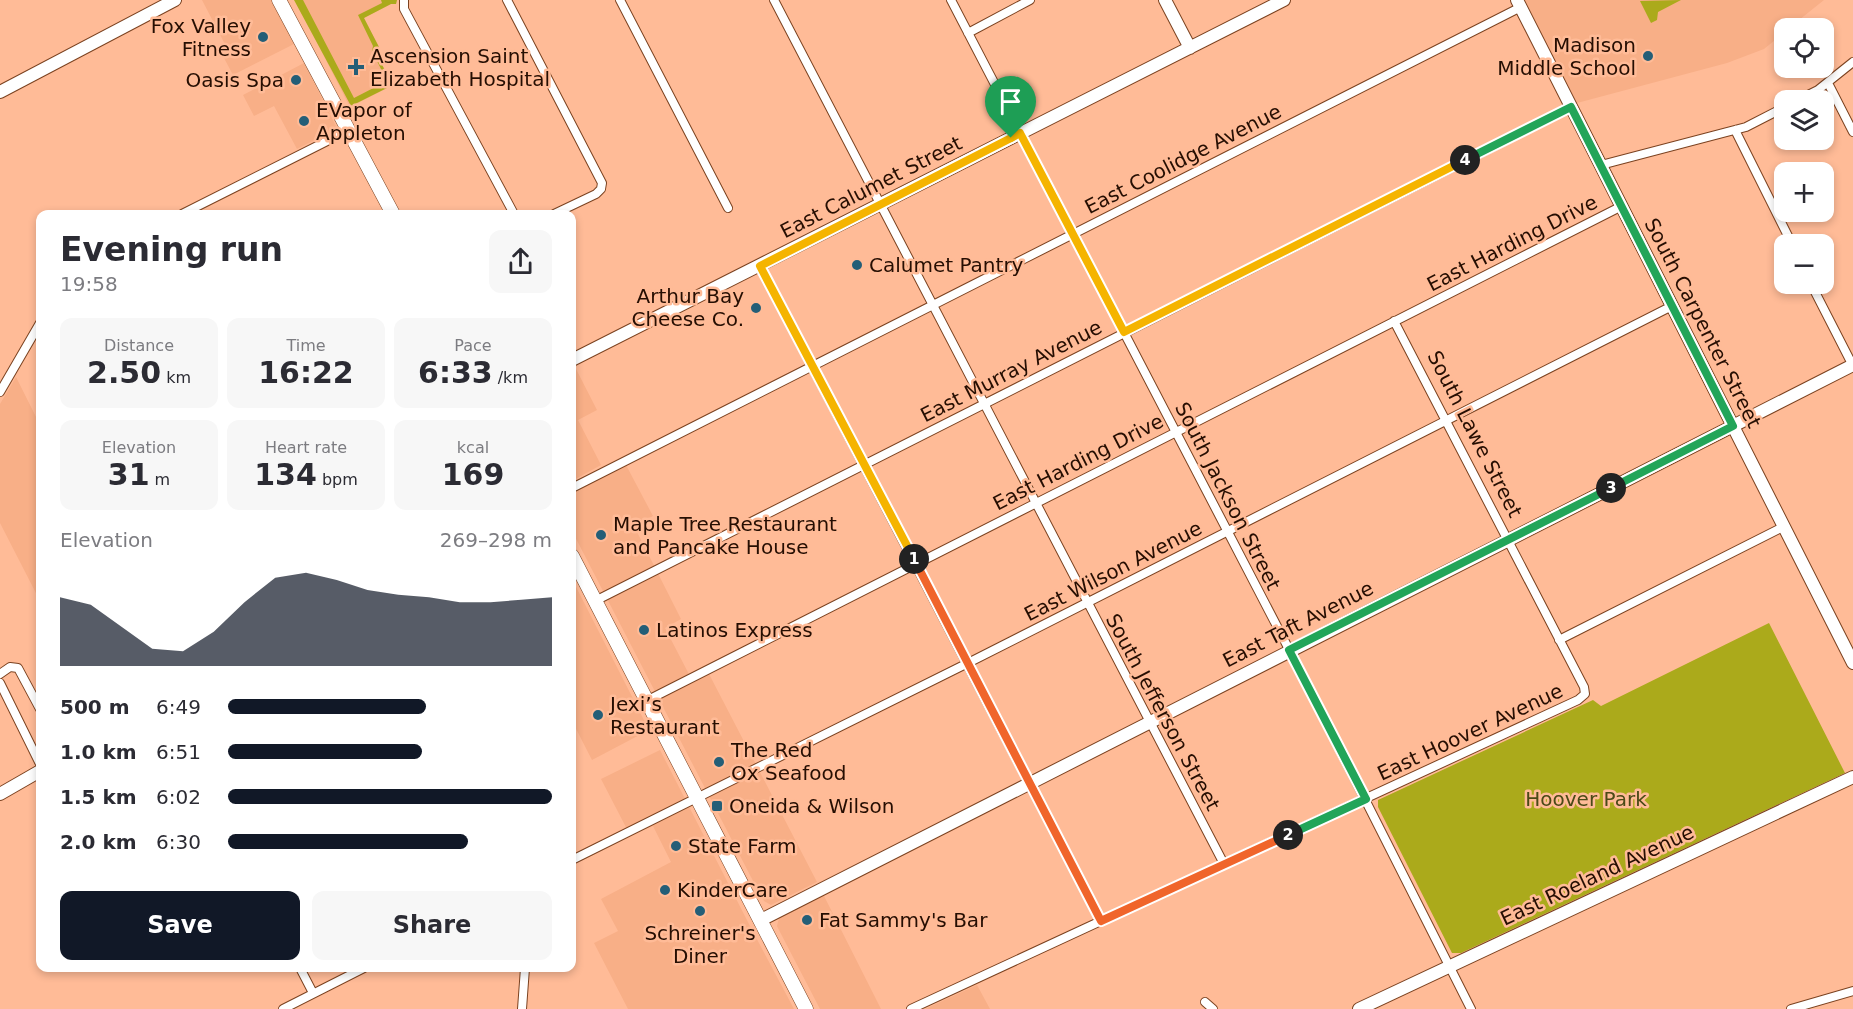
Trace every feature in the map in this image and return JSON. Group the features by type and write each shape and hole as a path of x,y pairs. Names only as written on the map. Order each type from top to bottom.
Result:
{"main road":[{"path":"279,0 391,210"},
{"path":"576,564 806,1009"}],"street":[{"path":"0,92 175,0"},
{"path":"404,0 404,9 512,210"},
{"path":"507,0 602,183 601,189 596,194 562,210"},
{"path":"620,0 728,208"},
{"name":"South Jefferson Street","path":"774,0 1224,864"},
{"name":"South Jackson Street","path":"951,0 1366,799 1471,1009"},
{"path":"968,33 1030,0"},
{"path":"1165,0 1190,48"},
{"name":"East Calumet Street","path":"576,358 1284,0"},
{"name":"South Carpenter Street","path":"1519,3 1853,663"},
{"name":"East Coolidge Avenue","path":"576,486 1519,3"},
{"path":"1816,90 1828,83 1853,62"},
{"path":"1828,83 1853,132"},
{"name":"East Murray Avenue","path":"595,601 1571,107"},
{"name":"East Harding Drive","path":"1601,165 1746,127 1774,113"},
{"path":"190,210 349,130"},
{"path":"1735,130 1787,234"},
{"name":"East Harding Drive","path":"646,701 1622,206"},
{"path":"760,266 1101,921"},
{"path":"1816,294 1853,366"},
{"name":"East Wilson Avenue","path":"576,858 968,663 1672,306"},
{"name":"South Lawe Street","path":"1394,321 1584,687 1585,694"},
{"path":"0,392 36,330"},
{"name":"East Taft Avenue","path":"761,920 1149,721 1853,366"},
{"path":"1559,640 1783,527"},
{"path":"0,674 10,667 18,668 36,702"},
{"path":"0,683 36,756"},
{"name":"East Hoover Avenue","path":"911,1009 1366,799 1585,694"},
{"path":"0,794 36,773"},
{"name":"East Roeland Avenue","path":"1359,1009 1853,777"},
{"path":"302,972 314,993"},
{"path":"283,1009 355,972"},
{"path":"522,1009 525,972"},
{"path":"1791,1009 1853,991"},
{"path":"1205,1002 1212,1009"}],"shaded area":[{"path":"202,0 271,0 294,44 233,75 224,58 230,54"},
{"name":"Ascension Saint Elizabeth Hospital","path":"295,0 397,0 396,4 391,4 364,18 379,47 374,50 393,85 350,107"},
{"name":"Madison Middle School","path":"1523,0 1824,0 1802,18 1774,18 1774,41 1764,49 1727,63 1577,103"},
{"path":"304,63 336,126 333,131 297,149 274,106 254,116 243,95"},
{"path":"576,369 597,410 578,420 601,465 576,479"},
{"path":"16,377 36,417 36,593 0,523 0,404"},
{"path":"626,465 653,516 634,526 681,619 665,628 693,682 709,674 817,882 771,905 764,901 576,539 576,491"},
{"path":"576,587 649,730 592,760 576,729"},
{"path":"660,750 794,1009 628,1009 594,943 618,931 601,899 671,862 653,826 630,835 601,779"},
{"path":"823,894 881,1009 820,1009 780,932 777,926 779,918"},
{"path":"977,985 990,1009 925,1009"}],"green space":[{"path":"294,0 303,0 354,98 387,81 358,15 382,3 381,0 397,0 396,4 391,4 364,18 379,47 374,50 393,85 351,106"},
{"path":"1681,0 1658,12 1657,20 1651,23 1640,1"},
{"name":"Hoover Park","path":"1769,623 1845,773 1461,953 1452,953 1378,807 1378,800 1593,700 1601,706"}],"place":[{"name":"Fox Valley Fitness","path":"263,37"},
{"name":"Madison Middle School","path":"1648,56"},
{"name":"Ascension Saint Elizabeth Hospital","path":"356,67"},
{"name":"Oasis Spa","path":"296,80"},
{"name":"EVapor of Appleton","path":"304,121"},
{"name":"Calumet Pantry","path":"857,265"},
{"name":"Arthur Bay Cheese Co.","path":"756,308"},
{"name":"Maple Tree Restaurant and Pancake House","path":"601,535"},
{"name":"Latinos Express","path":"644,630"},
{"name":"Jexi’s Restaurant","path":"598,715"},
{"name":"The Red Ox Seafood","path":"719,762"},
{"name":"Oneida & Wilson","path":"717,806"},
{"name":"State Farm","path":"676,846"},
{"name":"KinderCare","path":"665,890"},
{"name":"Schreiner's Diner","path":"700,911"},
{"name":"Fat Sammy's Bar","path":"807,920"}],"route":[{"path":"1571,107 1733,426 1289,650 1366,799 1101,921 760,266 1011,138 1020,133 1124,332 1571,107"}]}
